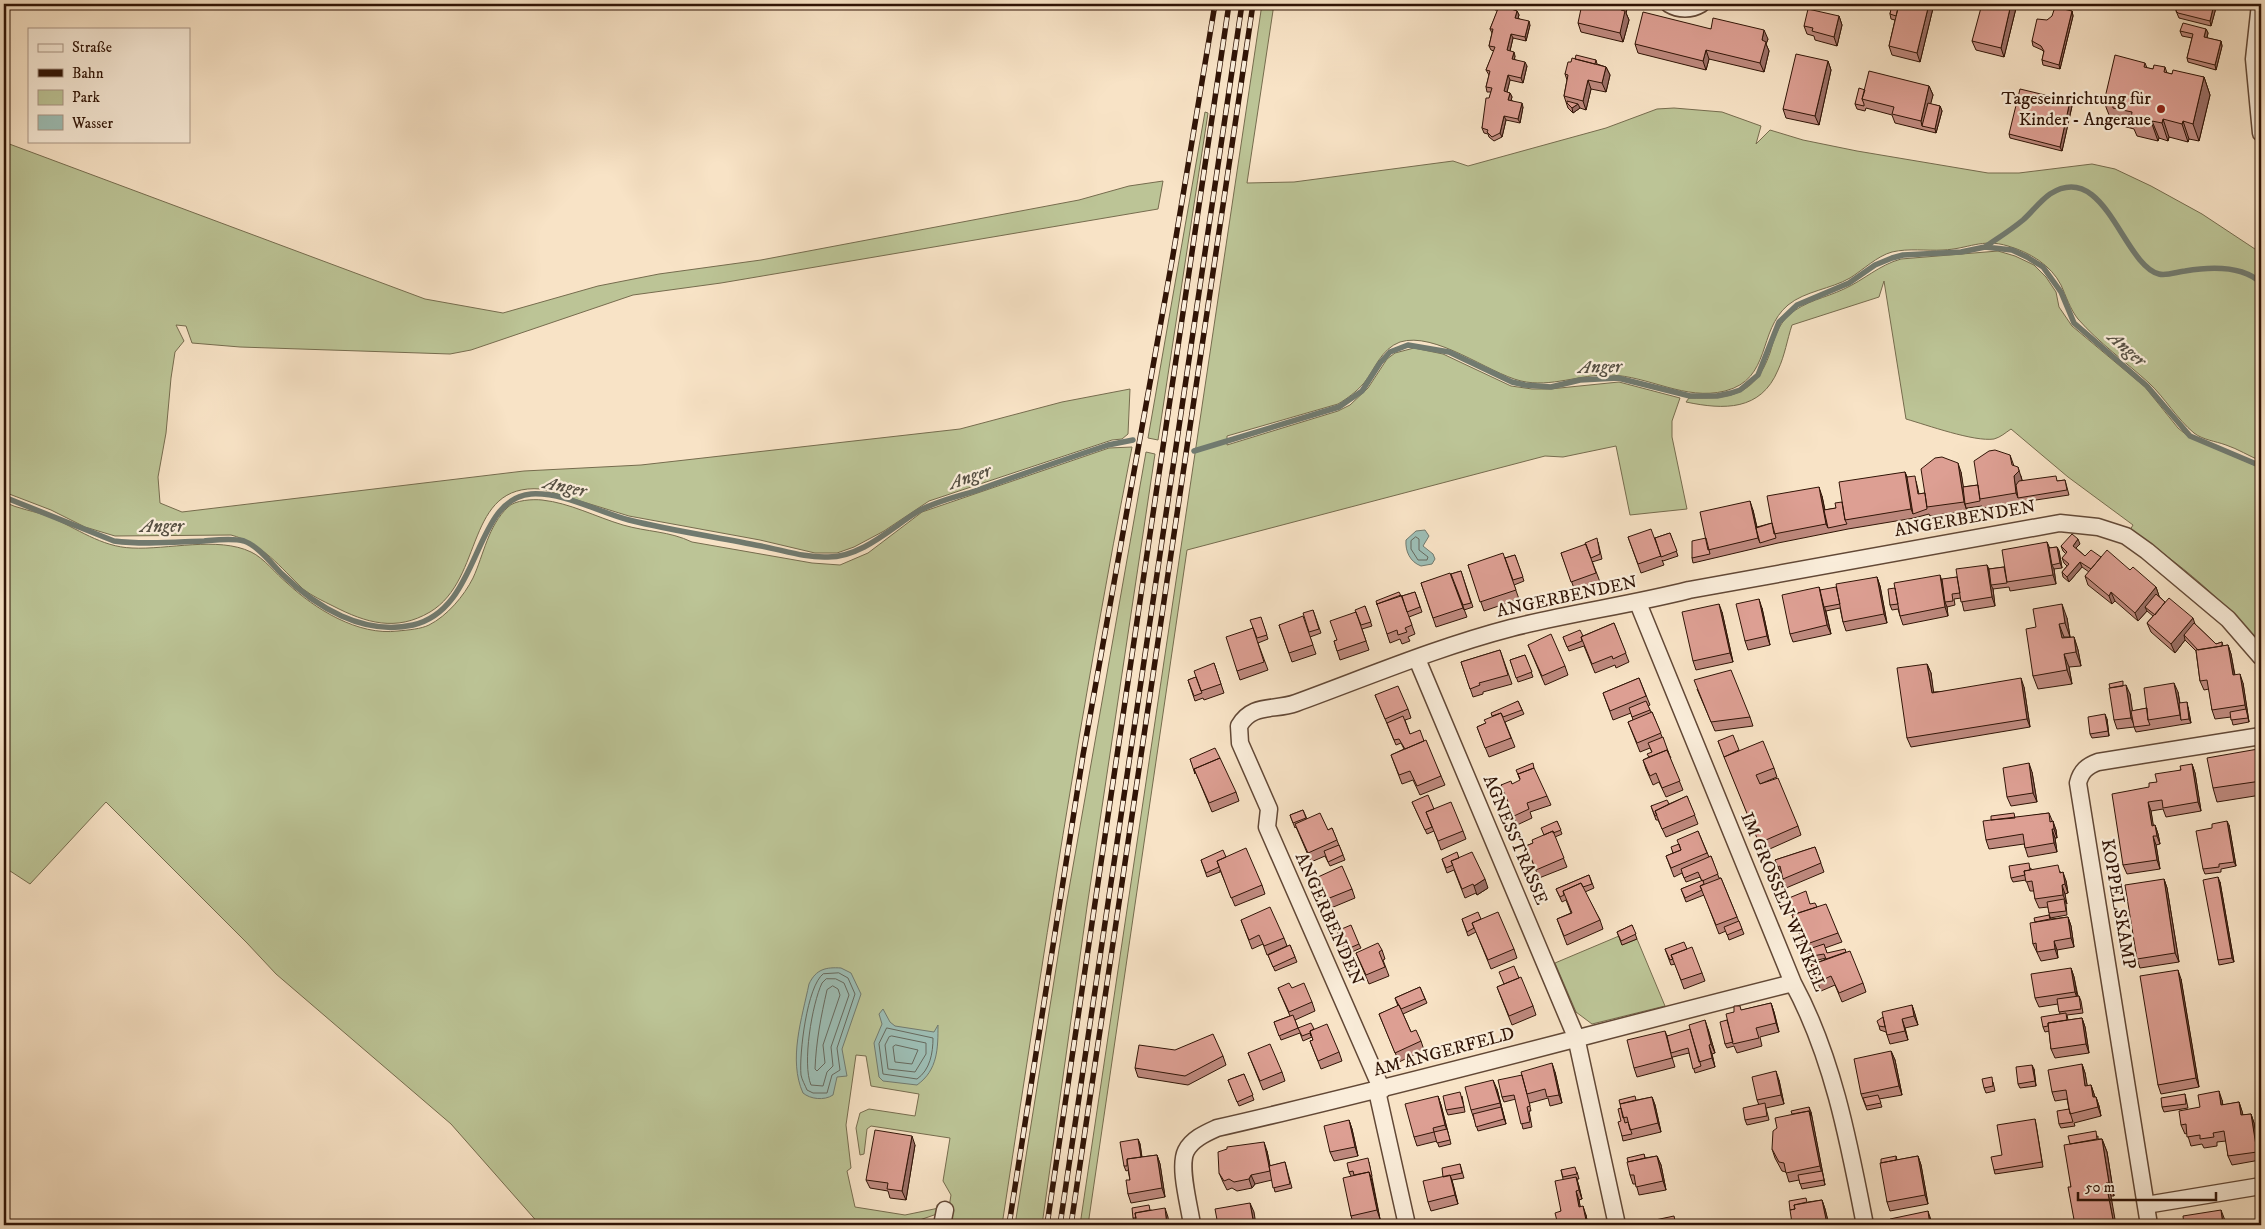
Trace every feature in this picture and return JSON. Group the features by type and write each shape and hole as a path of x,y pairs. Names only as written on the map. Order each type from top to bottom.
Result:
{"street":[{"path":"1669,4 1683,9 1692,8 1700,4"},
{"path":"2260,4 2254,59 2261,133"},
{"name":"ANGERBENDEN","path":"1407,1225 1379,1091 1267,827 1269,808 1240,743 1239,726 1254,710 1292,705 1417,659 1513,628 1638,603 1689,590 2038,525 2082,523 2111,529 2147,551 2228,619 2261,657"},
{"name":"IM GROSSEN WINKEL","path":"1638,603 1793,984 1810,1016 1837,1101 1853,1162 1864,1225"},
{"name":"AGNESSTRASSE","path":"1417,659 1576,1037 1617,1225"},
{"name":"KOPPELSKAMP","path":"2149,1225 2078,783 2080,775 2088,766 2098,762 2261,736"},
{"name":"AM ANGERFELD","path":"1192,1225 1183,1169 1186,1151 1199,1136 1217,1128 1379,1091 1576,1037 1793,984"},
{"path":"2146,1205 2261,1186"}],"green space":[{"path":"1262,4 1274,4 1247,183 1294,182 1453,161 1468,166 1606,128 1657,109 1674,108 1722,112 1761,126 1756,144 1770,130 1803,140 1857,151 1988,173 2019,173 2092,164 2115,169 2202,214 2261,253 2261,461 2194,433 2149,383 2078,319 2070,307 2057,278 2045,265 2016,249 1990,243 1952,249 1892,252 1843,282 1802,296 1788,305 1778,316 1757,365 1750,376 1740,385 1725,391 1696,393 1681,391 1639,379 1610,375 1532,383 1508,377 1445,347 1414,340 1400,342 1388,349 1364,383 1352,395 1338,404 1227,436 1227,445 1338,411 1350,405 1368,388 1387,359 1395,353 1414,348 1443,354 1511,386 1550,389 1619,382 1680,398 1672,421 1672,437 1687,509 1630,515 1616,446 1563,457 1545,456 1187,550 1088,1225 1080,1225"},
{"path":"1205,112 1208,113 1158,440 1148,438"},
{"path":"4,142 425,299 503,313 598,286 659,274 761,260 1079,200 1129,186 1163,181 1158,209 721,283 633,295 471,350 450,354 240,347 192,343 186,326 176,325 184,341 175,352 166,433 158,477 160,503 182,512 524,471 641,465 960,429 1062,402 1130,389 1128,434 1122,439 1112,440 929,501 884,531 854,547 837,553 815,553 760,540 629,516 541,489 516,491 499,501 487,517 460,578 447,597 430,612 405,622 381,623 369,621 345,612 310,594 262,550 231,535 115,536 85,527 51,510 4,492"},
{"path":"1998,251 2015,256 2034,265 2046,277 2056,292 2059,307 2072,326 2145,387 2178,428 2189,437 2261,468 2261,649 2249,632 2201,584 2130,530 2133,525 2068,477 2011,429 1994,439 1985,439 1950,432 1906,419 1884,281 1879,297 1792,325 1782,359 1771,383 1762,393 1751,400 1727,406 1700,405 1686,402 1689,398 1729,396 1749,386 1764,367 1777,332 1789,315 1808,303 1837,292 1886,265 1901,259"},
{"path":"1132,447 1079,738 1002,1225 946,1225 951,1195 943,1181 950,1138 871,1126 867,1129 864,1154 860,1155 856,1128 860,1113 869,1109 915,1116 919,1094 871,1086 866,1056 856,1055 846,1125 851,1168 847,1171 855,1207 905,1215 939,1208 937,1214 905,1225 877,1225 846,1220 843,1225 540,1225 451,1124 276,974 106,802 30,884 4,867 4,502 50,517 100,541 121,547 146,548 208,544 238,547 256,555 298,593 338,619 368,629 398,631 429,625 454,605 465,592 473,578 491,531 501,515 508,507 519,501 542,500 552,502 573,507 623,525 675,536 692,542 812,563 840,565 868,553 922,512 1109,448"},
{"path":"1146,452 1155,454 1087,907 1042,1225 1015,1225 1066,906"},
{"path":"1619,936 1622,945 1637,939 1665,1006 1592,1024 1576,1012 1555,963"}],"water":[{"path":"1425,530 1429,536 1423,546 1433,554 1435,559 1432,564 1421,566 1409,556 1406,540 1416,531"},
{"path":"841,968 851,973 861,994 842,1049 847,1076 837,1077 833,1095 821,1099 813,1098 803,1093 797,1067 796,1053 803,1011 809,984 815,975 822,970"},
{"path":"883,1009 890,1022 895,1026 934,1032 938,1025 937,1050 933,1065 929,1073 917,1085 883,1081 879,1077 874,1043 882,1024 879,1014"}],"building":[{"path":"1493,4 1512,4 1511,9 1517,11 1515,18 1529,21 1525,37 1511,34 1507,50 1514,52 1512,59 1525,62 1521,78 1508,75 1504,91 1510,93 1508,100 1522,103 1518,119 1504,116 1500,133 1492,137 1487,132 1488,130 1482,128 1486,98 1489,98 1492,88 1486,87 1490,71 1486,70 1495,47 1489,46 1493,29 1490,29 1499,6"},
{"path":"1582,4 1623,4 1621,10 1625,11 1620,33 1578,23"},
{"path":"1892,4 1899,4 1896,16 1890,14"},
{"path":"1899,4 1929,4 1917,53 1889,46"},
{"path":"1982,4 2011,4 2001,48 1972,41"},
{"path":"2178,4 2214,4 2210,21 2178,13 2176,11"},
{"path":"2055,7 2072,11 2059,65 2042,60 2044,51 2041,46 2032,41 2037,19 2047,20 2052,16"},
{"path":"1808,9 1839,16 1834,37 1812,31 1813,28 1804,26"},
{"path":"1643,12 1711,29 1713,18 1764,30 1762,40 1766,42 1760,63 1706,50 1703,61 1635,44"},
{"path":"2183,23 2206,29 2204,37 2221,41 2215,65 2187,58 2193,34 2180,31"},
{"path":"1796,54 1828,61 1815,116 1783,109"},
{"path":"1576,55 1596,60 1595,64 1575,59"},
{"path":"2115,55 2145,63 2144,67 2153,69 2154,65 2165,67 2164,72 2172,74 2173,70 2204,77 2193,124 2183,121 2182,124 2163,119 2162,123 2152,121 2152,124 2131,119 2132,112 2113,108 2113,104 2104,102"},
{"path":"1572,58 1606,67 1602,83 1588,80 1583,101 1564,96 1568,75 1565,74 1568,62 1571,62"},
{"path":"1869,71 1929,86 1921,121 1892,114 1894,107 1862,99"},
{"path":"1859,88 1865,90 1862,99 1864,106 1855,104"},
{"path":"2020,89 2070,101 2060,147 2009,134"},
{"path":"1567,101 1578,104 1572,108"},
{"path":"1928,103 1940,106 1935,129 1922,126"},
{"path":"1995,450 2010,455 2012,465 2018,467 2019,471 2014,476 2016,493 1980,499 1974,461 1989,451"},
{"path":"1942,457 1958,463 1964,502 1927,507 1921,469 1935,458"},
{"path":"1905,472 1911,509 1845,520 1839,482"},
{"path":"1915,476 1918,494 1925,493 1927,509 1913,514 1907,477"},
{"path":"2056,476 2057,481 2065,480 2067,490 2018,498 2016,485 2019,481"},
{"path":"1978,485 1980,501 1965,504 1963,487"},
{"path":"1819,487 1826,524 1774,534 1767,496"},
{"path":"1750,501 1758,538 1708,550 1700,512"},
{"path":"1842,502 1847,524 1828,528 1824,510 1836,508 1835,503"},
{"path":"1772,523 1776,538 1760,543 1756,528"},
{"path":"1651,529 1661,556 1638,564 1628,537"},
{"path":"1670,533 1677,551 1661,557 1655,538"},
{"path":"2072,534 2078,539 2073,546 2085,556 2091,550 2101,557 2091,569 2080,562 2067,577 2062,572 2069,564 2062,558 2067,552 2061,546"},
{"path":"1597,538 1600,554 1591,558 1585,543"},
{"path":"1706,538 1710,554 1692,558 1692,541"},
{"path":"2047,542 2053,575 2007,582 2002,550"},
{"path":"1586,544 1596,573 1571,582 1561,553"},
{"path":"2057,547 2060,563 2052,565 2049,548"},
{"path":"2107,550 2130,570 2133,567 2156,587 2135,613 2111,592 2109,596 2085,576"},
{"path":"1503,553 1516,590 1480,602 1468,565"},
{"path":"1515,555 1523,577 1513,580 1505,558"},
{"path":"1987,565 1992,597 1961,602 1956,569"},
{"path":"2004,567 2007,583 1991,585 1989,569"},
{"path":"1461,571 1471,603 1463,605 1451,574"},
{"path":"1450,573 1463,608 1433,618 1421,583"},
{"path":"1940,575 1945,607 1900,616 1894,583"},
{"path":"1877,577 1884,614 1843,622 1836,584"},
{"path":"1957,577 1960,593 1952,594 1953,601 1945,602 1942,579"},
{"path":"1819,587 1827,625 1790,634 1782,595"},
{"path":"1836,587 1840,604 1824,607 1820,590"},
{"path":"1895,588 1898,604 1890,605 1888,589"},
{"path":"1399,592 1401,596 1377,605 1376,601"},
{"path":"1415,592 1420,607 1407,612 1402,596"},
{"path":"2156,594 2165,602 2155,615 2145,607"},
{"path":"1401,595 1412,625 1405,628 1407,632 1398,635 1397,630 1387,634 1377,604"},
{"path":"2169,598 2193,618 2171,644 2147,623"},
{"path":"1759,599 1767,636 1745,641 1736,604"},
{"path":"1719,604 1730,653 1693,661 1682,612"},
{"path":"2062,604 2065,623 2059,624 2062,638 2074,637 2076,652 2064,654 2067,670 2033,676 2026,629 2036,627 2033,609"},
{"path":"1365,606 1371,622 1361,625 1355,610"},
{"path":"1313,610 1319,629 1309,632 1303,613"},
{"path":"1356,612 1366,641 1337,651 1334,641 1337,640 1330,621"},
{"path":"1303,616 1313,645 1289,653 1279,625"},
{"path":"1261,617 1267,635 1257,638 1250,620"},
{"path":"1614,623 1626,653 1613,659 1612,656 1592,664 1581,637"},
{"path":"2194,623 2216,644 2222,642 2222,646 2198,650 2184,635"},
{"path":"1253,628 1264,662 1237,671 1226,637"},
{"path":"1580,630 1583,636 1581,637 1582,641 1567,647 1563,637"},
{"path":"1551,634 1565,666 1542,676 1528,645"},
{"path":"2228,645 2233,675 2240,674 2245,705 2212,710 2207,680 2200,681 2196,650"},
{"path":"1500,650 1508,675 1479,683 1480,685 1470,689 1461,662"},
{"path":"1525,655 1532,672 1516,678 1510,660"},
{"path":"1214,663 1221,684 1201,691 1194,671"},
{"path":"1927,664 1932,693 2021,678 2027,719 1907,738 1897,668"},
{"path":"1731,670 1750,717 1711,722 1694,680"},
{"path":"1196,677 1202,693 1194,696 1188,680"},
{"path":"1639,678 1646,696 1610,711 1603,693"},
{"path":"2123,681 2123,686 2110,688 2109,684"},
{"path":"2174,683 2180,715 2148,720 2144,688"},
{"path":"2126,685 2131,718 2114,720 2109,688"},
{"path":"1398,686 1408,709 1385,719 1375,695"},
{"path":"1518,701 1522,710 1503,717 1501,713 1492,716 1491,713"},
{"path":"1646,701 1650,710 1632,717 1629,708"},
{"path":"2187,702 2189,719 2181,720 2179,703"},
{"path":"2147,708 2150,725 2134,727 2131,711"},
{"path":"2246,709 2248,718 2231,720 2230,712"},
{"path":"1652,712 1661,733 1637,743 1628,722"},
{"path":"1501,713 1511,738 1485,748 1477,727 1486,723 1484,720"},
{"path":"2105,714 2108,731 2090,734 2088,717"},
{"path":"1403,716 1410,734 1420,730 1424,741 1405,749 1399,739 1394,740 1387,723"},
{"path":"1733,735 1739,750 1724,757 1718,741"},
{"path":"1663,737 1669,754 1667,750 1649,757 1647,754 1652,752 1648,743"},
{"path":"1426,740 1441,776 1417,786 1410,771 1399,775 1391,755"},
{"path":"1763,741 1774,768 1756,775 1760,784 1778,778 1798,826 1759,843 1724,757"},
{"path":"1215,748 1220,758 1194,769 1195,774 1190,759"},
{"path":"2258,749 2261,781 2213,788 2207,758"},
{"path":"1667,750 1680,781 1662,788 1656,773 1650,776 1643,760"},
{"path":"1220,758 1236,792 1209,803 1194,769"},
{"path":"1533,763 1534,768 1518,774 1520,779 1516,770"},
{"path":"2029,763 2033,793 2007,797 2003,768"},
{"path":"2192,764 2198,802 2163,808 2162,800 2148,802 2152,826 2155,825 2157,836 2153,836 2157,860 2123,865 2112,794 2149,787 2149,783 2157,782 2155,774 2181,770 2180,766"},
{"path":"1534,768 1547,796 1527,803 1529,809 1514,816 1501,785 1511,781 1512,784 1520,780 1518,774"},
{"path":"1428,795 1434,809 1426,812 1432,827 1425,830 1412,802"},
{"path":"1687,796 1695,815 1662,829 1655,811"},
{"path":"1667,800 1669,804 1655,811 1657,815 1655,816 1651,806"},
{"path":"1451,802 1463,831 1438,841 1426,812"},
{"path":"1303,810 1306,818 1293,823 1290,815"},
{"path":"1320,813 1328,830 1332,828 1337,840 1308,853 1295,824"},
{"path":"2014,813 2015,818 1991,820 1991,816"},
{"path":"2049,813 2050,822 2053,821 2054,843 2025,848 2023,834 1986,840 1983,821"},
{"path":"1557,821 1561,830 1544,835 1541,828"},
{"path":"2227,821 2234,862 2219,864 2219,867 2203,869 2196,831 2212,828 2212,824"},
{"path":"1553,831 1564,858 1536,870 1526,846 1533,843 1532,840"},
{"path":"1698,831 1707,853 1671,868 1666,856 1681,850 1677,840"},
{"path":"1679,844 1681,850 1673,853 1671,847"},
{"path":"1339,845 1343,855 1328,862 1324,851"},
{"path":"1815,847 1821,863 1783,879 1780,866 1778,867 1775,860"},
{"path":"1246,848 1262,885 1231,898 1217,861"},
{"path":"1223,850 1226,857 1217,861 1219,867 1206,873 1201,860"},
{"path":"1457,852 1459,858 1451,861 1453,865 1446,868 1442,859"},
{"path":"1472,852 1485,879 1474,886 1473,884 1462,889 1451,861"},
{"path":"1711,856 1718,874 1702,881 1698,872 1684,878 1681,869"},
{"path":"2029,863 2030,870 2024,871 2025,875 2011,878 2009,866"},
{"path":"2058,865 2060,873 2063,872 2065,884 2062,885 2063,895 2035,899 2032,881 2026,882 2024,871"},
{"path":"1342,866 1352,889 1327,899 1318,877"},
{"path":"1589,875 1592,884 1583,887 1581,883 1563,891 1564,895 1560,897 1556,889"},
{"path":"2218,877 2232,958 2218,960 2203,880"},
{"path":"1721,878 1737,917 1716,925 1700,886"},
{"path":"2164,879 2175,953 2137,959 2125,885"},
{"path":"1703,880 1704,884 1700,886 1702,890 1685,898 1681,889"},
{"path":"1581,883 1600,920 1564,936 1557,919 1572,913 1563,891"},
{"path":"1806,891 1810,904 1815,903 1817,907 1795,914 1789,898"},
{"path":"2064,899 2066,911 2049,913 2047,902"},
{"path":"1826,904 1838,933 1804,945 1792,915"},
{"path":"1270,907 1284,938 1264,946 1259,935 1249,940 1241,920"},
{"path":"1478,912 1481,919 1472,923 1474,928 1467,932 1462,919"},
{"path":"1498,912 1514,949 1488,960 1472,923"},
{"path":"2049,915 2050,919 2035,922 2034,918"},
{"path":"2068,917 2071,938 2054,941 2055,949 2037,952 2036,943 2033,944 2030,923"},
{"path":"1739,921 1742,929 1727,935 1724,927"},
{"path":"1351,925 1359,944 1345,950 1337,931"},
{"path":"1632,925 1636,934 1621,941 1617,932"},
{"path":"1684,942 1687,949 1671,955 1673,959 1670,960 1665,949"},
{"path":"1378,943 1382,950 1379,952 1385,967 1366,975 1356,953"},
{"path":"1824,944 1827,953 1845,949 1846,952 1826,959 1824,954 1812,956 1809,949"},
{"path":"1290,945 1295,957 1273,967 1268,955"},
{"path":"1692,947 1702,973 1681,980 1671,955"},
{"path":"1850,951 1863,983 1839,993 1831,976 1818,982 1811,965"},
{"path":"1514,966 1519,978 1504,984 1499,972"},
{"path":"2071,968 2075,992 2035,998 2031,974"},
{"path":"2178,970 2196,1078 2158,1085 2140,976"},
{"path":"1521,977 1533,1006 1509,1016 1497,987"},
{"path":"1289,983 1292,988 1304,983 1312,1002 1289,1012 1278,988"},
{"path":"1420,987 1425,999 1401,1009 1395,998"},
{"path":"2079,996 2081,1009 2059,1012 2057,999"},
{"path":"1771,1003 1776,1023 1756,1028 1759,1038 1733,1044 1726,1014 1734,1012 1734,1006 1740,1006 1741,1010"},
{"path":"1399,1005 1411,1032 1416,1030 1421,1041 1395,1053 1379,1014"},
{"path":"1912,1005 1914,1016 1902,1019 1905,1031 1887,1035 1882,1012"},
{"path":"2066,1013 2067,1020 2048,1023 2048,1026 2043,1027 2041,1017"},
{"path":"1293,1015 1298,1028 1279,1036 1274,1022"},
{"path":"1883,1017 1885,1027 1879,1026 1877,1021"},
{"path":"2082,1018 2086,1044 2051,1049 2048,1023"},
{"path":"1705,1020 1711,1044 1709,1045 1712,1058 1699,1062 1689,1025"},
{"path":"1727,1020 1733,1042 1725,1044 1720,1022"},
{"path":"1311,1023 1314,1029 1310,1031 1311,1036 1310,1033 1302,1036 1298,1028"},
{"path":"1327,1024 1339,1052 1318,1061 1310,1041 1313,1040 1310,1031"},
{"path":"1690,1029 1701,1066 1693,1069 1688,1048 1671,1053 1667,1036"},
{"path":"1665,1031 1672,1058 1634,1068 1627,1040"},
{"path":"1213,1034 1223,1056 1185,1076 1135,1068 1139,1045 1175,1050"},
{"path":"1270,1044 1282,1072 1260,1081 1248,1053"},
{"path":"1891,1051 1899,1086 1861,1094 1854,1059"},
{"path":"1552,1063 1559,1095 1547,1097 1545,1089 1527,1094 1521,1072"},
{"path":"2082,1064 2085,1086 2091,1085 2093,1097 2096,1097 2098,1107 2070,1114 2066,1090 2052,1092 2048,1070"},
{"path":"2032,1065 2035,1081 2018,1084 2016,1067"},
{"path":"1776,1071 1781,1095 1757,1100 1752,1077"},
{"path":"1244,1074 1253,1095 1237,1102 1228,1080"},
{"path":"1522,1075 1530,1106 1527,1107 1530,1122 1521,1124 1514,1095 1502,1097 1498,1080"},
{"path":"1992,1077 1993,1086 1984,1088 1982,1079"},
{"path":"1493,1080 1500,1103 1471,1110 1465,1087"},
{"path":"2219,1091 2221,1105 2239,1102 2241,1115 2251,1114 2257,1152 2228,1156 2224,1131 2213,1133 2214,1137 2200,1139 2200,1135 2187,1137 2186,1124 2181,1125 2179,1111 2200,1107 2198,1095"},
{"path":"1460,1092 1464,1107 1446,1110 1443,1096"},
{"path":"2185,1094 2186,1104 2162,1107 2161,1098"},
{"path":"1878,1095 1881,1103 1866,1106 1863,1098"},
{"path":"1438,1096 1445,1125 1433,1128 1434,1132 1414,1137 1405,1104"},
{"path":"1635,1096 1636,1100 1620,1104 1619,1100"},
{"path":"1652,1097 1658,1123 1630,1130 1627,1117 1623,1118 1620,1104"},
{"path":"1765,1103 1767,1116 1745,1120 1743,1108"},
{"path":"1501,1107 1504,1119 1476,1127 1473,1114"},
{"path":"1809,1107 1811,1116 1809,1111 1792,1114 1791,1111"},
{"path":"1621,1108 1625,1123 1628,1122 1632,1134 1622,1136 1618,1122 1621,1121 1618,1109"},
{"path":"2069,1109 2073,1122 2059,1124 2057,1111"},
{"path":"1809,1111 1820,1166 1786,1173 1784,1163 1779,1162 1772,1149 1773,1131 1777,1128 1775,1118"},
{"path":"2035,1119 2042,1162 1994,1170 1991,1157 2002,1155 1997,1125"},
{"path":"1349,1120 1355,1147 1330,1152 1324,1126"},
{"path":"1447,1129 1450,1140 1437,1143 1434,1132"},
{"path":"875,1130 912,1136 902,1191 887,1189 888,1183 866,1180"},
{"path":"2096,1131 2097,1139 2070,1144 2068,1136"},
{"path":"1138,1139 1141,1157 1127,1159 1127,1166 1124,1166 1120,1142"},
{"path":"2102,1139 2109,1183 2106,1183 2114,1225 2075,1225 2068,1187 2071,1187 2064,1145"},
{"path":"1264,1142 1270,1171 1251,1175 1249,1179 1234,1182 1229,1179 1224,1181 1219,1173 1218,1152 1227,1149 1227,1147"},
{"path":"1644,1154 1645,1158 1628,1162 1627,1158"},
{"path":"1157,1155 1162,1188 1128,1194 1126,1180 1130,1180 1127,1159"},
{"path":"1657,1156 1663,1181 1636,1187 1634,1175 1630,1175 1627,1162"},
{"path":"1896,1156 1896,1160 1881,1163 1881,1159"},
{"path":"1918,1156 1925,1195 1887,1202 1880,1163"},
{"path":"1368,1158 1371,1177 1369,1172 1354,1175 1353,1171 1349,1172 1347,1163"},
{"path":"1285,1162 1290,1184 1273,1188 1269,1166"},
{"path":"1460,1164 1462,1173 1443,1177 1442,1168"},
{"path":"1575,1167 1577,1174 1563,1177 1561,1170"},
{"path":"1822,1171 1824,1180 1800,1184 1798,1175"},
{"path":"1369,1172 1377,1210 1351,1216 1343,1178"},
{"path":"1450,1175 1455,1195 1428,1202 1423,1181"},
{"path":"1576,1177 1579,1190 1576,1191 1579,1207 1583,1206 1586,1220 1558,1225 1555,1213 1561,1211 1555,1181"},
{"path":"1806,1198 1807,1202 1794,1205 1795,1209 1790,1210 1789,1201"},
{"path":"1822,1200 1827,1224 1799,1225 1798,1222 1792,1223 1790,1210 1795,1209 1794,1205"},
{"path":"1250,1203 1254,1225 1218,1225 1215,1209"},
{"path":"1149,1205 1150,1210 1135,1213 1136,1218 1133,1218 1132,1208"},
{"path":"1165,1208 1167,1225 1137,1225 1135,1213"},
{"path":"2221,1210 2223,1225 2184,1225 2183,1216"},
{"path":"1928,1211 1930,1225 1891,1225 1890,1219"},
{"path":"1674,1216 1676,1225 1641,1225 1641,1223"}],"waterway":[{"name":"Anger","path":"1985,247 2023,220 2050,194 2069,187 2085,190 2099,202 2146,267 2159,274 2215,268 2235,270 2253,277 2261,283"},
{"name":"Anger","path":"1194,451 1339,407 1362,391 1380,363 1390,352 1408,345 1449,352 1512,382 1525,385 1551,387 1580,380 1618,378 1690,396 1717,396 1731,393 1740,390 1758,375 1779,322 1797,305 1849,283 1875,265 1892,258 1903,255 1961,252 1985,247 2012,250 2043,267 2061,292 2074,323 2147,386 2190,436 2261,466"},
{"name":"Anger","path":"4,497 114,541 148,543 244,541 259,551 295,586 325,608 359,622 376,626 394,627 413,625 435,615 452,598 465,578 497,514 512,500 531,494 543,494 568,499 617,517 662,527 802,555 819,557 840,556 875,541 923,508 1108,445 1133,440"}],"railway":[{"path":"1009,1225 1083,755 1173,255 1215,4"},
{"path":"1047,1225 1229,4"},
{"path":"1060,1225 1242,4"},
{"path":"1071,1225 1253,4"}],"place":[{"name":"Tageseinrichtung für Kinder - Angeraue","path":"2161,109"}]}
